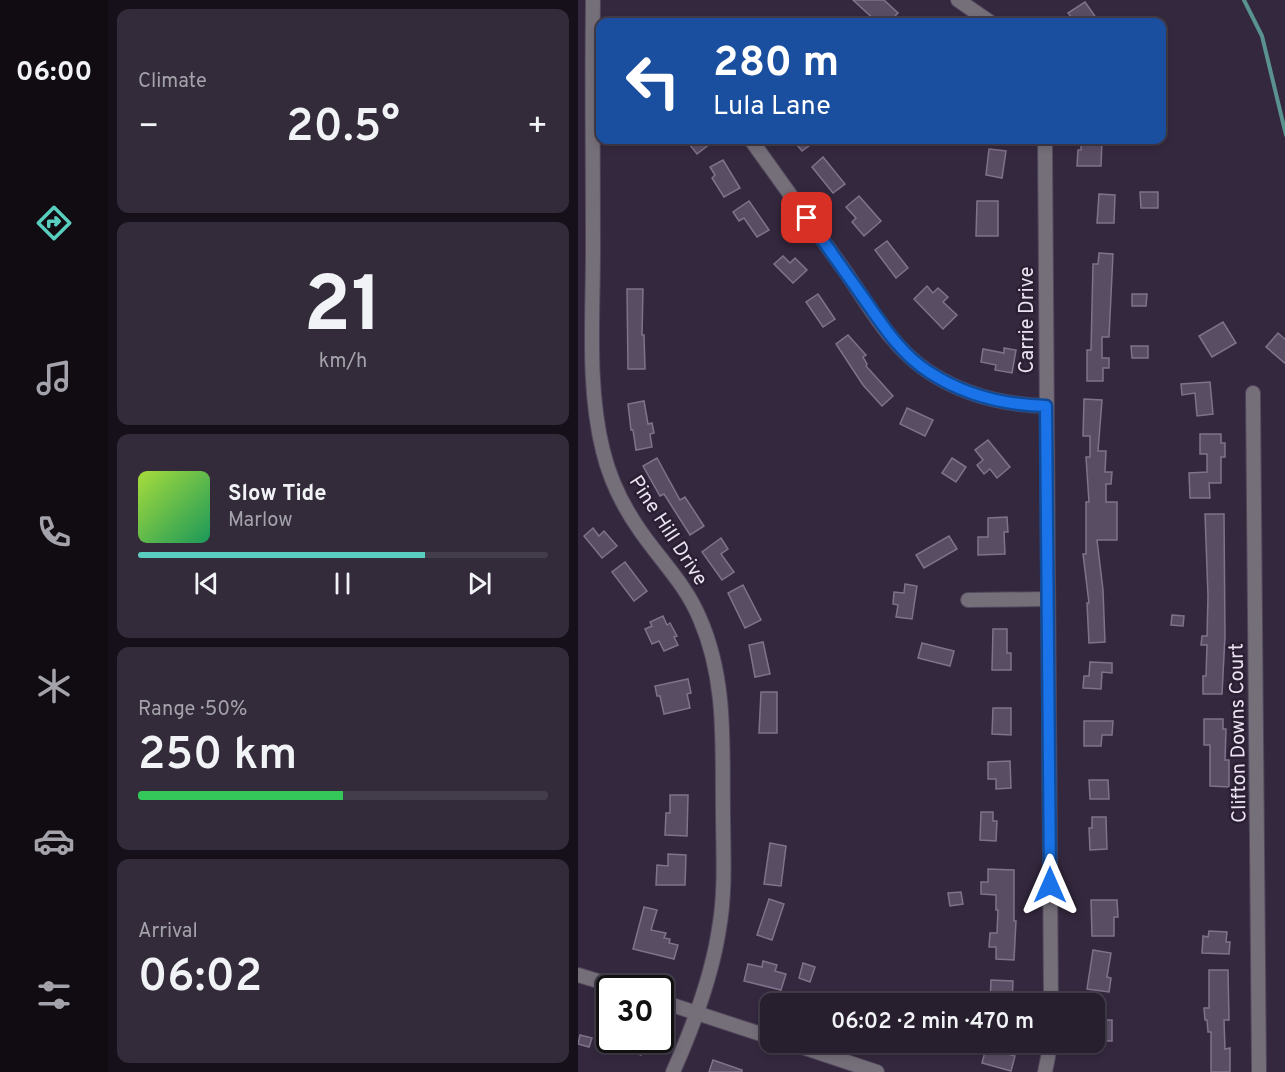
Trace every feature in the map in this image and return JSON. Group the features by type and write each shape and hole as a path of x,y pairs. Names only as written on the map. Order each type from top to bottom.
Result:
{"street":[{"name":"Pine Hill Drive","path":"593,0 596,31"},
{"path":"958,0 984,18"},
{"name":"Pine Hill Drive","path":"596,118 593,349 596,415 603,453 611,478 625,506 641,532 677,576 700,617 711,649 721,699 723,726 722,902 719,929 711,963 674,1072"},
{"path":"754,144 907,354 927,371 955,387 989,399 1046,406"},
{"name":"Carrie Drive","path":"1045,144 1051,993"},
{"name":"Clifton Downs Court","path":"1253,393 1259,1072"},
{"path":"968,600 1048,599"},
{"path":"578,975 596,980"},
{"path":"674,1006 760,1034"},
{"path":"820,1053 877,1072"},
{"path":"1045,1072 1049,1053"}],"building":[{"path":"853,0 884,0 898,13 893,18 873,18"},
{"path":"1085,2 1096,18 1072,18 1068,13"},
{"path":"689,144 710,144 697,154"},
{"path":"796,144 812,144 802,151"},
{"path":"1081,144 1102,144 1101,166 1077,166 1078,150 1081,150"},
{"path":"989,149 1006,151 1002,178 986,175"},
{"path":"823,157 845,184 833,193 812,167"},
{"path":"723,160 740,188 724,197 712,178 715,175 710,167"},
{"path":"1140,192 1158,192 1158,208 1141,208"},
{"path":"1099,194 1115,195 1114,223 1097,223"},
{"path":"859,196 881,221 864,236 852,222 856,218 846,207"},
{"path":"749,201 769,230 757,237 744,218 739,221 733,212"},
{"path":"977,201 998,201 998,236 976,236"},
{"path":"887,241 908,268 896,278 875,250"},
{"path":"1099,253 1113,254 1109,337 1102,337 1102,358 1109,358 1109,368 1103,368 1103,381 1087,381 1087,350 1091,350 1093,264 1098,264"},
{"path":"783,256 790,263 795,258 807,270 793,283 774,264"},
{"path":"927,286 933,293 938,288 948,297 943,302 957,315 943,329 914,299"},
{"path":"627,289 643,289 642,335 644,335 645,369 628,369"},
{"path":"818,294 835,319 823,327 806,302"},
{"path":"1132,294 1147,294 1146,306 1132,306"},
{"path":"1223,322 1236,343 1212,357 1199,336"},
{"path":"1278,333 1286,340 1286,364 1266,347"},
{"path":"848,335 866,355 863,357 866,366 893,396 882,406 863,385 836,344"},
{"path":"1131,346 1148,346 1148,358 1132,358"},
{"path":"1004,348 1016,350 1012,373 995,370 996,365 981,362 983,349 1004,353"},
{"path":"1210,382 1213,414 1197,416 1195,393 1182,395 1181,384"},
{"path":"1084,399 1102,400 1098,451 1106,451 1105,472 1112,472 1111,484 1106,484 1106,502 1117,502 1117,540 1097,540 1103,590 1105,642 1089,643 1087,603 1089,603 1083,554 1086,554 1086,502 1089,502 1086,457 1090,457 1090,436 1083,436"},
{"path":"644,401 648,424 652,423 654,433 650,434 652,447 636,450 628,404"},
{"path":"907,408 933,420 925,436 900,424"},
{"path":"1200,434 1221,434 1221,443 1225,443 1225,457 1221,457 1221,483 1209,483 1210,498 1190,498 1189,473 1207,472 1207,454 1200,454"},
{"path":"988,440 1010,467 997,478 990,469 984,474 977,465 983,460 975,450"},
{"path":"657,458 680,500 685,497 704,526 690,535 664,494 660,496 643,466"},
{"path":"952,458 966,467 956,482 942,473"},
{"path":"1205,514 1224,514 1225,636 1222,694 1203,694 1207,645 1201,645 1202,636 1207,636 1208,596"},
{"path":"1007,517 1008,532 1004,532 1005,554 978,555 978,537 988,537 988,518"},
{"path":"593,528 599,536 604,531 617,546 602,558 584,536"},
{"path":"949,536 957,549 924,568 916,555"},
{"path":"721,538 728,549 721,554 734,572 722,580 702,552"},
{"path":"625,562 647,591 634,601 612,572"},
{"path":"905,584 917,586 912,619 896,617 898,605 893,604 894,592 904,593"},
{"path":"743,585 761,620 745,628 728,593"},
{"path":"1172,615 1184,616 1183,626 1171,625"},
{"path":"663,616 667,625 670,623 677,636 674,637 678,645 664,651 659,641 652,644 645,629 652,626 650,622"},
{"path":"993,629 1007,629 1007,653 1011,653 1011,670 992,670"},
{"path":"763,642 770,674 755,677 749,645"},
{"path":"922,643 954,651 950,666 918,658"},
{"path":"1090,662 1112,663 1112,673 1102,672 1101,689 1083,688 1084,676 1089,676"},
{"path":"688,679 691,693 687,694 690,708 664,714 655,686"},
{"path":"761,692 777,692 777,733 759,733"},
{"path":"993,708 1011,708 1011,735 992,734"},
{"path":"1204,719 1223,719 1223,729 1226,729 1225,760 1229,760 1229,787 1210,786 1210,745 1204,745"},
{"path":"1084,721 1113,721 1112,735 1102,735 1101,746 1084,746"},
{"path":"1010,761 1011,788 996,789 996,779 988,779 988,762"},
{"path":"1089,780 1108,780 1109,799 1090,799"},
{"path":"670,795 688,795 687,836 665,835 666,813 670,813"},
{"path":"981,812 993,812 993,821 997,821 996,841 980,840"},
{"path":"1092,817 1106,817 1107,849 1090,850 1089,828 1092,828"},
{"path":"770,843 786,846 781,886 764,884"},
{"path":"668,854 686,855 685,885 656,885 657,865 668,866"},
{"path":"988,869 1014,870 1014,921 1016,921 1014,960 996,959 996,947 989,947 990,933 997,933 998,910 996,910 996,895 981,894 981,882 988,882"},
{"path":"961,892 963,904 950,906 948,893"},
{"path":"769,899 784,904 772,940 757,935"},
{"path":"1091,900 1117,900 1118,917 1114,917 1114,936 1092,936"},
{"path":"644,907 657,910 651,930 666,933 664,938 670,939 669,943 678,945 674,959 633,949"},
{"path":"1209,931 1227,932 1226,942 1230,942 1229,954 1202,953 1203,936 1208,937"},
{"path":"1093,950 1111,953 1107,977 1111,978 1109,992 1087,989"},
{"path":"763,961 777,965 775,971 786,974 781,990 744,981 748,964 762,967"},
{"path":"803,963 815,967 810,982 799,978"},
{"path":"1209,970 1228,970 1229,1020 1224,1020 1225,1049 1230,1048 1230,1072 1211,1072 1211,1032 1208,1032 1204,1008 1209,1008"},
{"path":"991,980 1013,981 1012,993 990,993"},
{"path":"1105,1020 1112,1020 1112,1041 1105,1041"},
{"path":"580,1035 592,1038 589,1047 578,1044"},
{"path":"985,1053 1004,1053 1015,1056 1011,1071 982,1063"},
{"path":"713,1060 742,1070 742,1072 709,1072"}],"waterway":[{"path":"1244,0 1262,36 1286,135"}],"route":[{"path":"807,218 890,334 907,354 927,371 955,387 989,399 1046,406 1050,885"}]}
